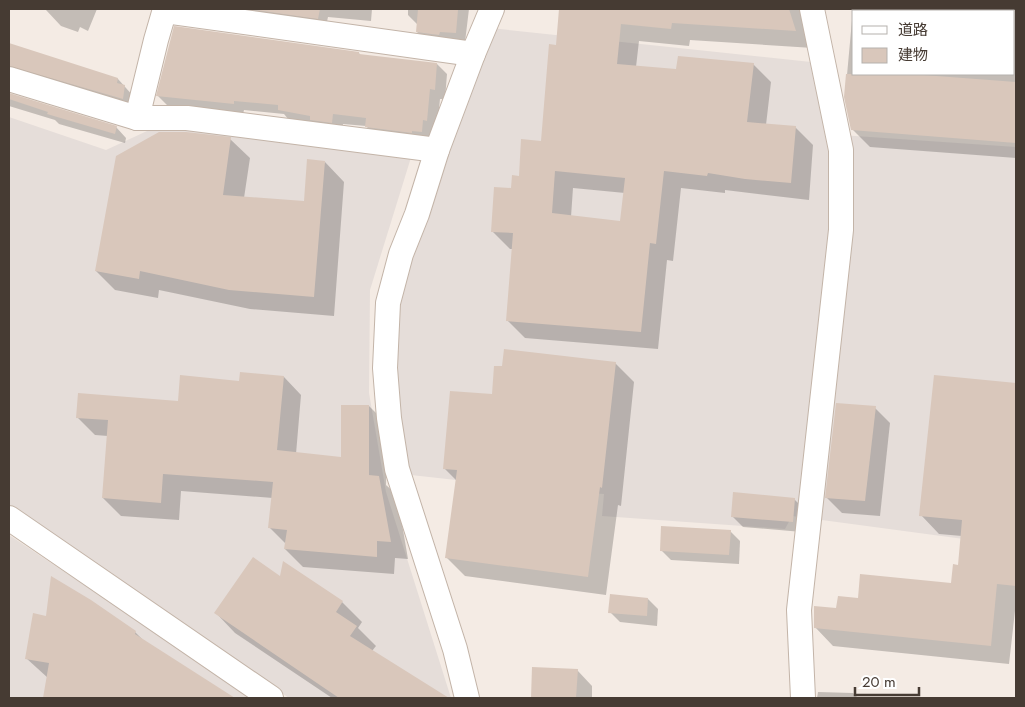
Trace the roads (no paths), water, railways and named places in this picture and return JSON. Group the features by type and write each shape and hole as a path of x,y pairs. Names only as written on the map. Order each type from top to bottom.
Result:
{"street":[{"path":"466,698 454,649 397,469 389,418 385,368 388,303 401,254 417,214 473,54 492,9"},
{"path":"803,698 799,610 842,230 841,150 812,9"},
{"path":"137,118 165,10 473,54"},
{"path":"9,79 137,118 187,118 438,150"},
{"path":"9,518 271,698"}]}
